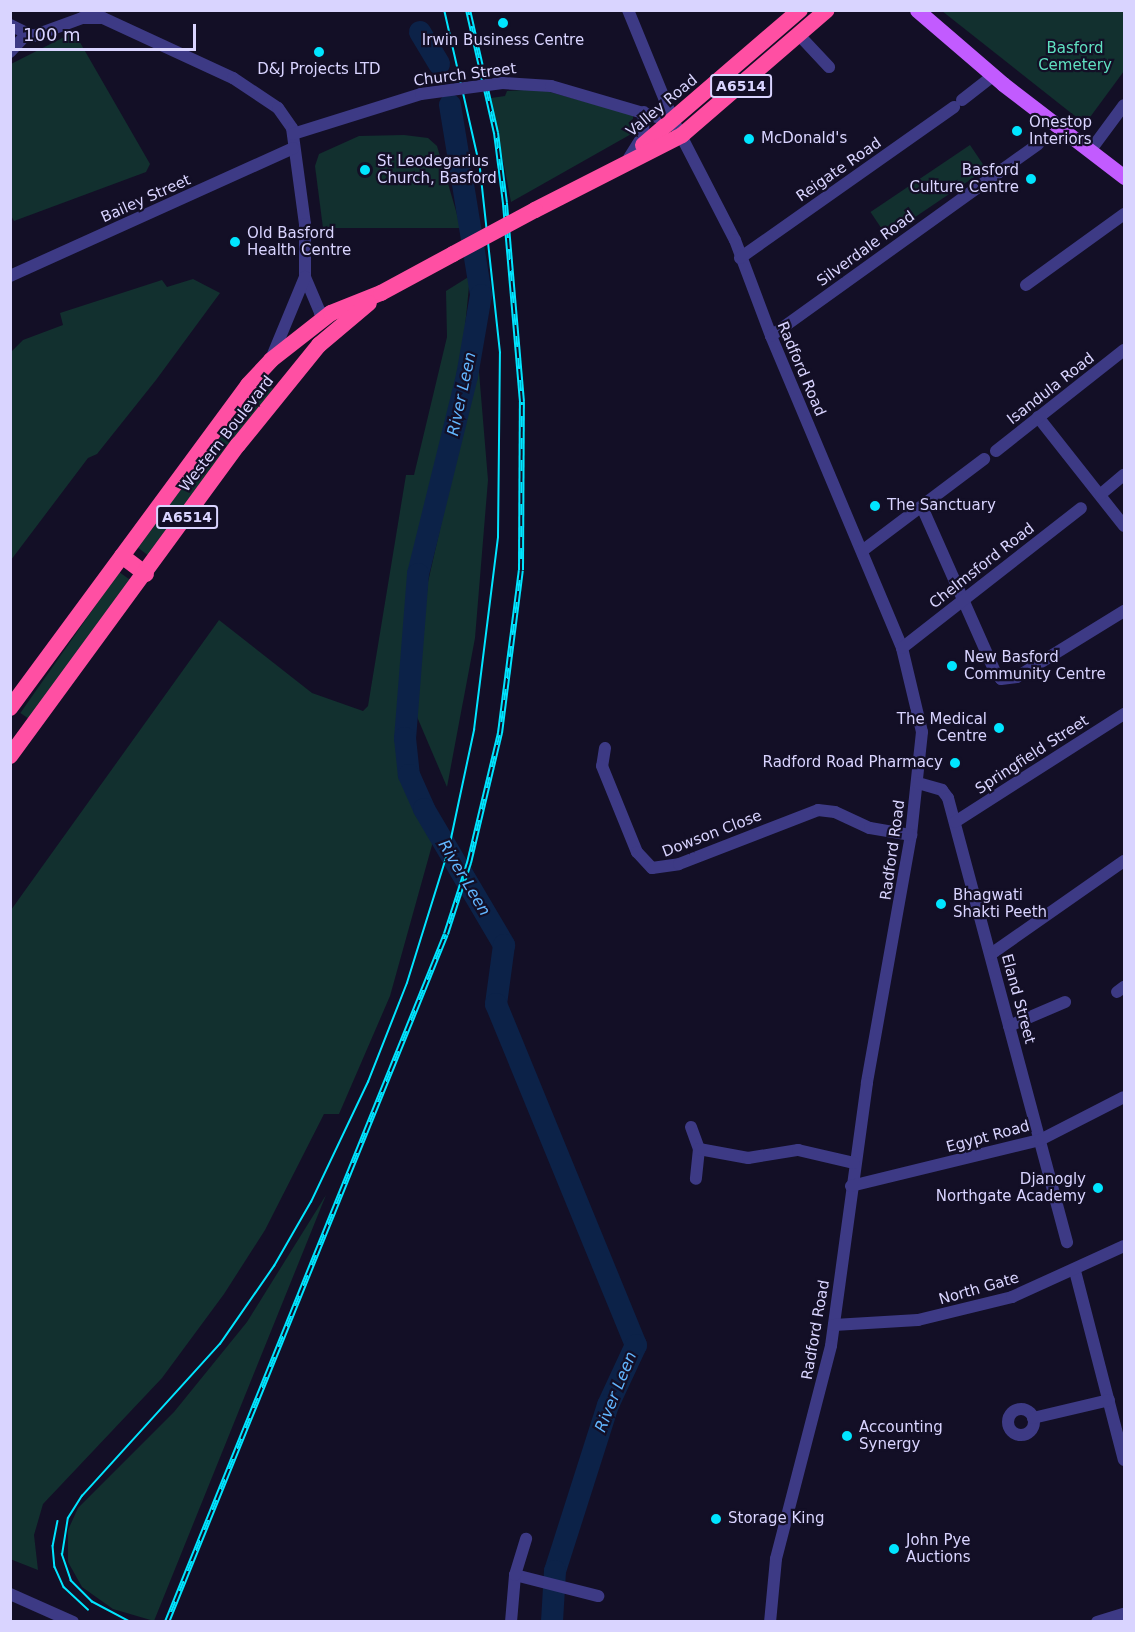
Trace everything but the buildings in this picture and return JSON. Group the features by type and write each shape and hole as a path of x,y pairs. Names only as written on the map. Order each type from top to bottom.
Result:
{"highway":[{"name":"Valley Road","path":"678,128 800,10"},
{"name":"Valley Road","path":"535,210 678,128 799,35 827,10"},
{"name":"Western Boulevard","path":"10,708 248,385 271,360 331,313 381,293 535,210"},
{"name":"Western Boulevard","path":"14,744 146,574 238,445 319,345 381,293"},
{"path":"122,556 146,574"}],"main road":[{"path":"917,10 993,76 1125,177"}],"street":[{"name":"Radford Road","path":"628,10 678,128 722,213 902,648 916,694 922,732 911,835 854,1163 834,1325 812,1431 776,1559 770,1622"},
{"path":"10,25 26,35 40,35 80,14 103,18 233,78 283,113 292,134 293,148"},
{"path":"10,52 26,35"},
{"path":"799,35 829,67"},
{"name":"Reigate Road","path":"740,258 993,76"},
{"name":"Church Street","path":"292,134 421,94 502,83 552,87 644,112 678,128"},
{"path":"1090,151 1125,105"},
{"path":"629,158 643,136 644,112"},
{"name":"Silverdale Road","path":"771,336 1038,144"},
{"name":"Bailey Street","path":"10,276 293,148"},
{"name":"Western Boulevard","path":"271,360 305,277 305,224 293,148"},
{"path":"1026,285 1125,214"},
{"name":"Western Boulevard","path":"305,277 320,313 331,313"},
{"name":"Isandula Road","path":"996,451 1125,351"},
{"path":"1038,417 1125,526"},
{"path":"861,551 984,459"},
{"path":"1101,494 1125,475"},
{"path":"922,507 962,601 1001,679 1017,677 1125,611"},
{"name":"Chelmsford Road","path":"902,648 1081,508"},
{"name":"Springfield Street","path":"955,822 1125,714"},
{"name":"Dowson Close","path":"605,748 602,766 637,852 652,868 679,864 818,810 835,812 870,828 911,835"},
{"name":"Eland Street","path":"918,783 942,790 955,822 1067,1242"},
{"path":"991,954 1125,861"},
{"path":"1010,1026 1065,1002"},
{"name":"Egypt Road","path":"851,1186 1040,1140 1125,1097"},
{"path":"691,1127 699,1149 696,1179"},
{"path":"699,1149 748,1158 798,1150 854,1163"},
{"name":"North Gate","path":"834,1325 879,1325 939,1316 1012,1297 1075,1271 1125,1246"},
{"path":"1075,1271 1125,1460"},
{"path":"1033,1419 1109,1400"},
{"path":"511,1622 515,1575 526,1539"},
{"path":"515,1575 573,1587 598,1596"},
{"path":"10,1594 73,1622"},
{"path":"1097,1622 1125,1614"}],"green space":[{"name":"Basford Cemetery","path":"942,11 1124,11 1124,71 1085,124"},
{"path":"74,32 150,164 146,172 14,221 10,214 11,64"},
{"path":"539,89 633,115 633,133 511,202 491,98 505,96 507,91"},
{"path":"404,135 428,138 437,146 461,228 323,228 315,166 319,154 359,136"},
{"path":"970,145 986,169 887,236 871,212"},
{"path":"470,276 462,358 412,562 398,719 398,756 406,787 434,838 390,996 339,1114 324,1114 265,1230 224,1294 162,1378 43,1504 34,1535 38,1570 10,1559 11,910 219,620 312,693 363,711 368,706 406,475 414,475 447,337 446,291"},
{"path":"193,279 220,293 156,380 97,454 88,458 11,560 11,352 23,340 63,325 60,313 162,280 167,287"},
{"path":"478,360 488,480 475,638 447,787 415,712 428,582"},
{"path":"264,380 273,389 149,556 137,547"},
{"path":"119,572 132,581 33,722 20,713"},
{"path":"326,1195 154,1621 113,1609 82,1587 68,1562 68,1530 78,1508 174,1412 247,1322"}],"waterway":[{"name":"River Leen","path":"420,32 439,64"},
{"name":"River Leen","path":"450,105 481,295 467,376 418,574 405,738 409,775 424,809 504,945 496,1004 636,1345 608,1405 555,1571 552,1622"}],"tram line":[{"path":"130,1622 92,1602 71,1581 62,1555 68,1518 82,1496 220,1344 274,1266 311,1202 368,1082 407,983 449,848 474,730 498,537 500,353 480,168 444,10"},
{"path":"58,1521 53,1546 55,1567 64,1587 88,1609"}],"railway":[{"path":"167,1622 446,934 469,863 500,733 521,570 522,402 505,203 496,133 468,10"}],"place":[{"name":"Irwin Business Centre","path":"503,23"},
{"name":"D&J Projects LTD","path":"319,52"},
{"name":"Onestop Interiors","path":"1017,131"},
{"name":"McDonald's","path":"749,139"},
{"name":"St Leodegarius Church, Basford","path":"365,170"},
{"name":"Basford Culture Centre","path":"1031,179"},
{"name":"Old Basford Health Centre","path":"235,242"},
{"name":"The Sanctuary","path":"875,506"},
{"name":"New Basford Community Centre","path":"952,666"},
{"name":"The Medical Centre","path":"999,728"},
{"name":"Radford Road Pharmacy","path":"955,763"},
{"name":"Bhagwati Shakti Peeth","path":"941,904"},
{"name":"Djanogly Northgate Academy","path":"1098,1188"},
{"name":"Accounting Synergy","path":"847,1436"},
{"name":"Storage King","path":"716,1519"},
{"name":"John Pye Auctions","path":"894,1549"}]}
